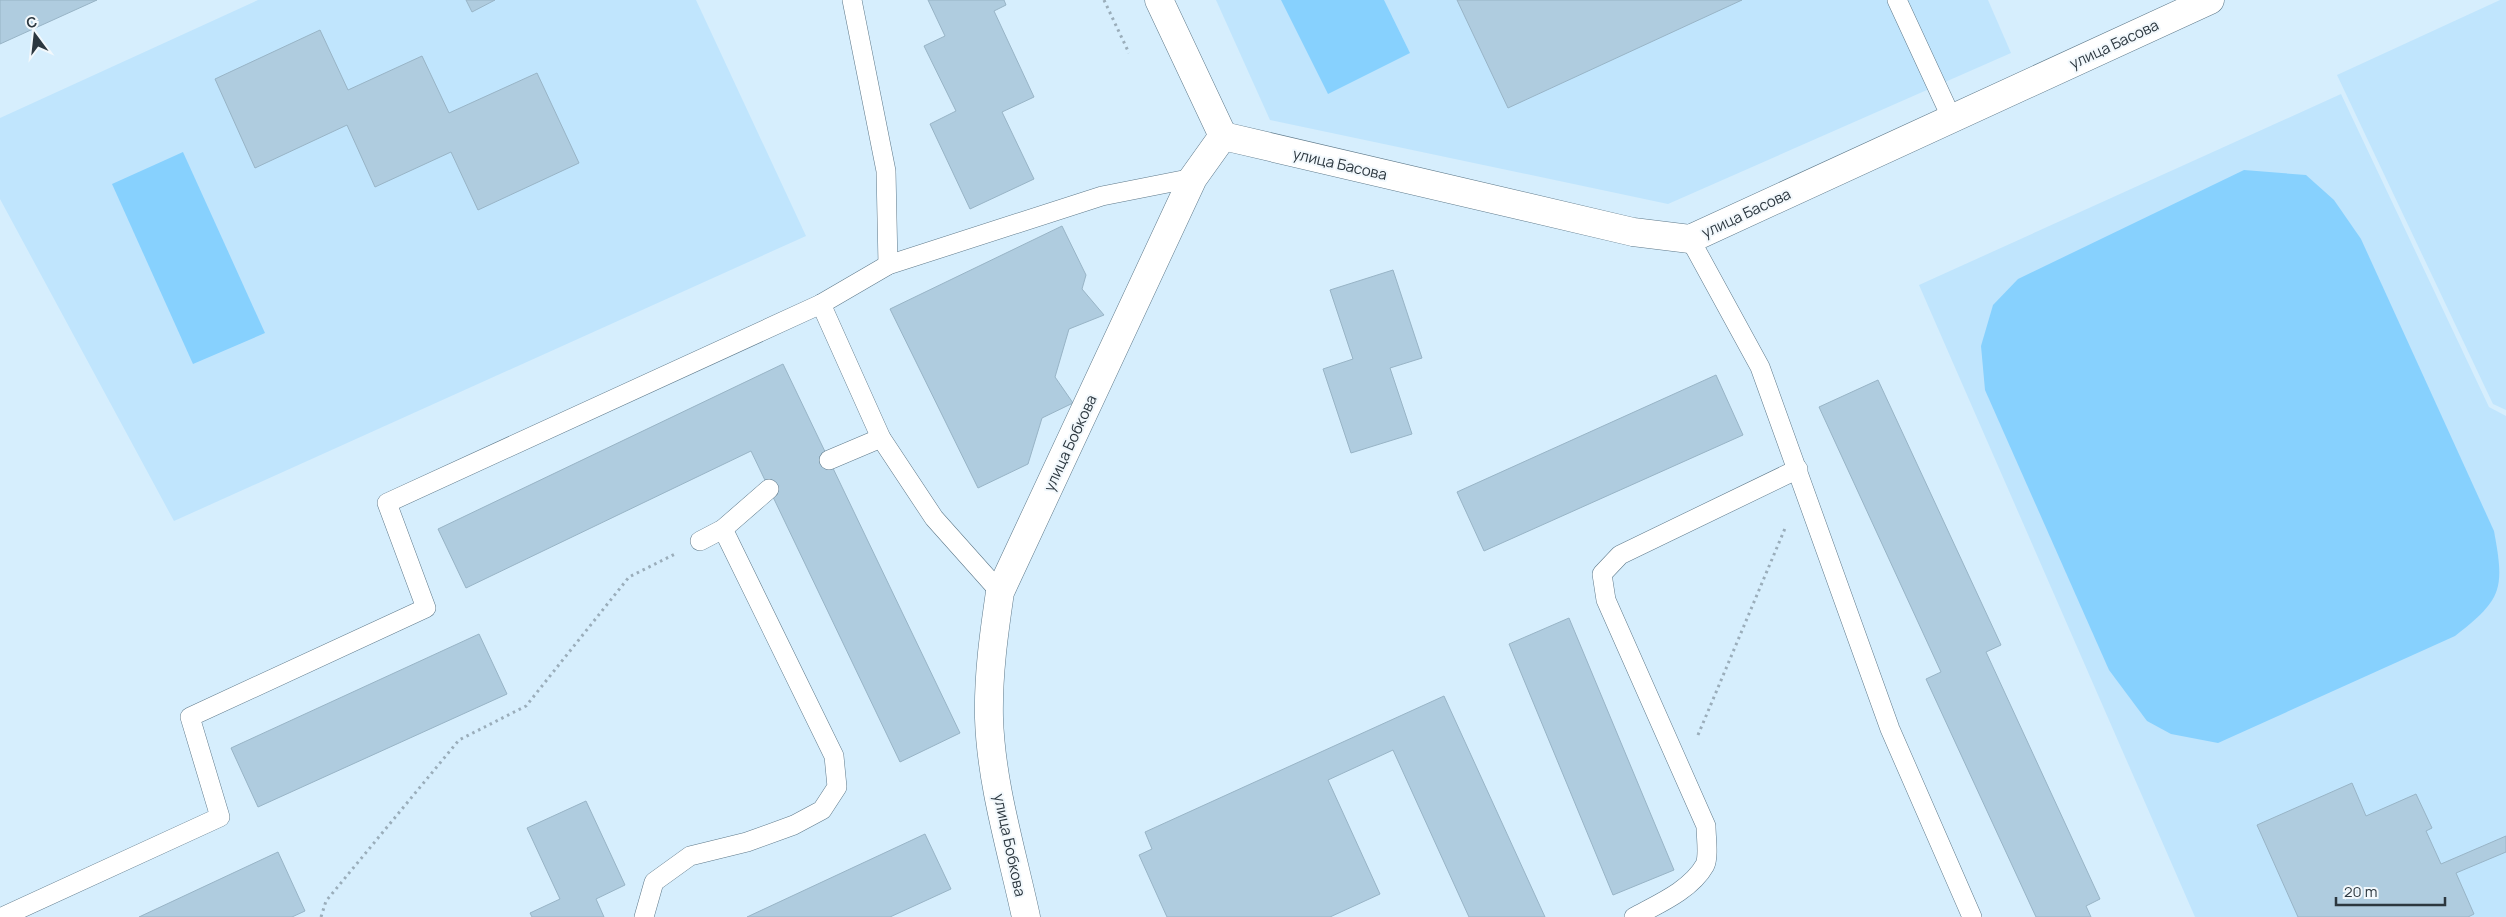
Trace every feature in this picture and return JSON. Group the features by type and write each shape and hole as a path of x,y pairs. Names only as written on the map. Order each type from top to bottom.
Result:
{"street":[{"path":"1159,0 1223,136"},
{"name":"улица Басова","path":"1223,136 1634,232 1690,239 2210,0"},
{"name":"улица Бобкова","path":"1026,917 996,777 989,718 991,658 1000,592 1193,178 1223,136"}],"lane":[{"path":"852,0 886,172 888,265"},
{"path":"1897,0 1952,119"},
{"path":"2,917 220,817 190,717 426,608 388,503 821,304 888,265 1102,196 1193,178"},
{"path":"1690,239 1760,367 1890,729 1972,917"},
{"path":"821,304 880,438 934,518 1000,592"},
{"path":"829,460 880,438"},
{"path":"1634,917 1670,897 1692,881 1706,864 1706,826 1606,600 1602,574 1620,555 1801,477"},
{"path":"700,541 723,529 769,489"},
{"path":"644,917 654,882 690,856 747,842 794,825 822,810 837,787 834,756 723,529"},
{"path":"1668,917 1670,897"}],"path":[{"path":"1104,0 1129,53"},
{"path":"1683,772 1801,477"},
{"path":"322,917 326,901 459,740 526,706 629,577 700,541"}],"shaded area":[{"path":"258,0 696,0 806,236 174,521 0,199 0,118"},
{"path":"1216,0 1988,0 2011,53 1668,204 1270,120"},
{"path":"1281,0 1384,0 1410,53 1328,94"},
{"path":"2500,0 2506,0 2506,410 2493,404 2337,75"},
{"path":"2341,94 2489,407 2506,416 2506,917 2195,917 1919,285"},
{"path":"183,152 265,333 193,364 112,184"},
{"path":"2244,170 2306,175 2334,200 2361,239 2494,531 2499,580 2491,602 2471,623 2455,636 2218,743 2171,734 2147,721 2109,670 1985,390 1981,346 1993,305 2018,279"}],"building":[{"path":"0,0 97,0 0,44"},
{"path":"466,0 495,0 472,12"},
{"path":"928,0 1004,0 1006,5 994,11 1034,97 1002,112 1034,179 970,209 930,124 956,111 924,46 945,36"},
{"path":"1457,0 1742,0 1508,108"},
{"path":"320,30 348,90 422,56 449,113 537,73 579,163 478,210 451,152 375,187 347,125 255,168 215,79"},
{"path":"1062,226 1086,275 1082,289 1104,315 1069,329 1055,377 1073,403 1042,418 1028,464 978,488 890,309"},
{"path":"1393,270 1422,358 1390,368 1412,434 1351,453 1323,369 1353,359 1330,290"},
{"path":"783,364 960,733 900,762 751,451 466,588 438,529"},
{"path":"1716,375 1743,435 1484,551 1457,492"},
{"path":"1878,380 2001,645 1986,652 2100,899 2086,906 2091,917 2036,917 1926,679 1941,672 1819,407"},
{"path":"1569,618 1674,870 1613,895 1509,644"},
{"path":"479,634 507,694 258,807 231,748"},
{"path":"1444,696 1545,917 1469,917 1393,750 1328,780 1380,894 1330,917 1167,917 1139,855 1152,849 1145,832"},
{"path":"2352,783 2366,816 2416,794 2432,828 2426,831 2441,864 2506,836 2506,852 2456,873 2474,914 2468,917 2298,917 2257,825"},
{"path":"586,801 625,885 596,899 604,917 532,917 530,913 560,899 527,828"},
{"path":"925,834 951,889 890,917 747,917"},
{"path":"278,852 305,911 292,917 139,917"}]}
